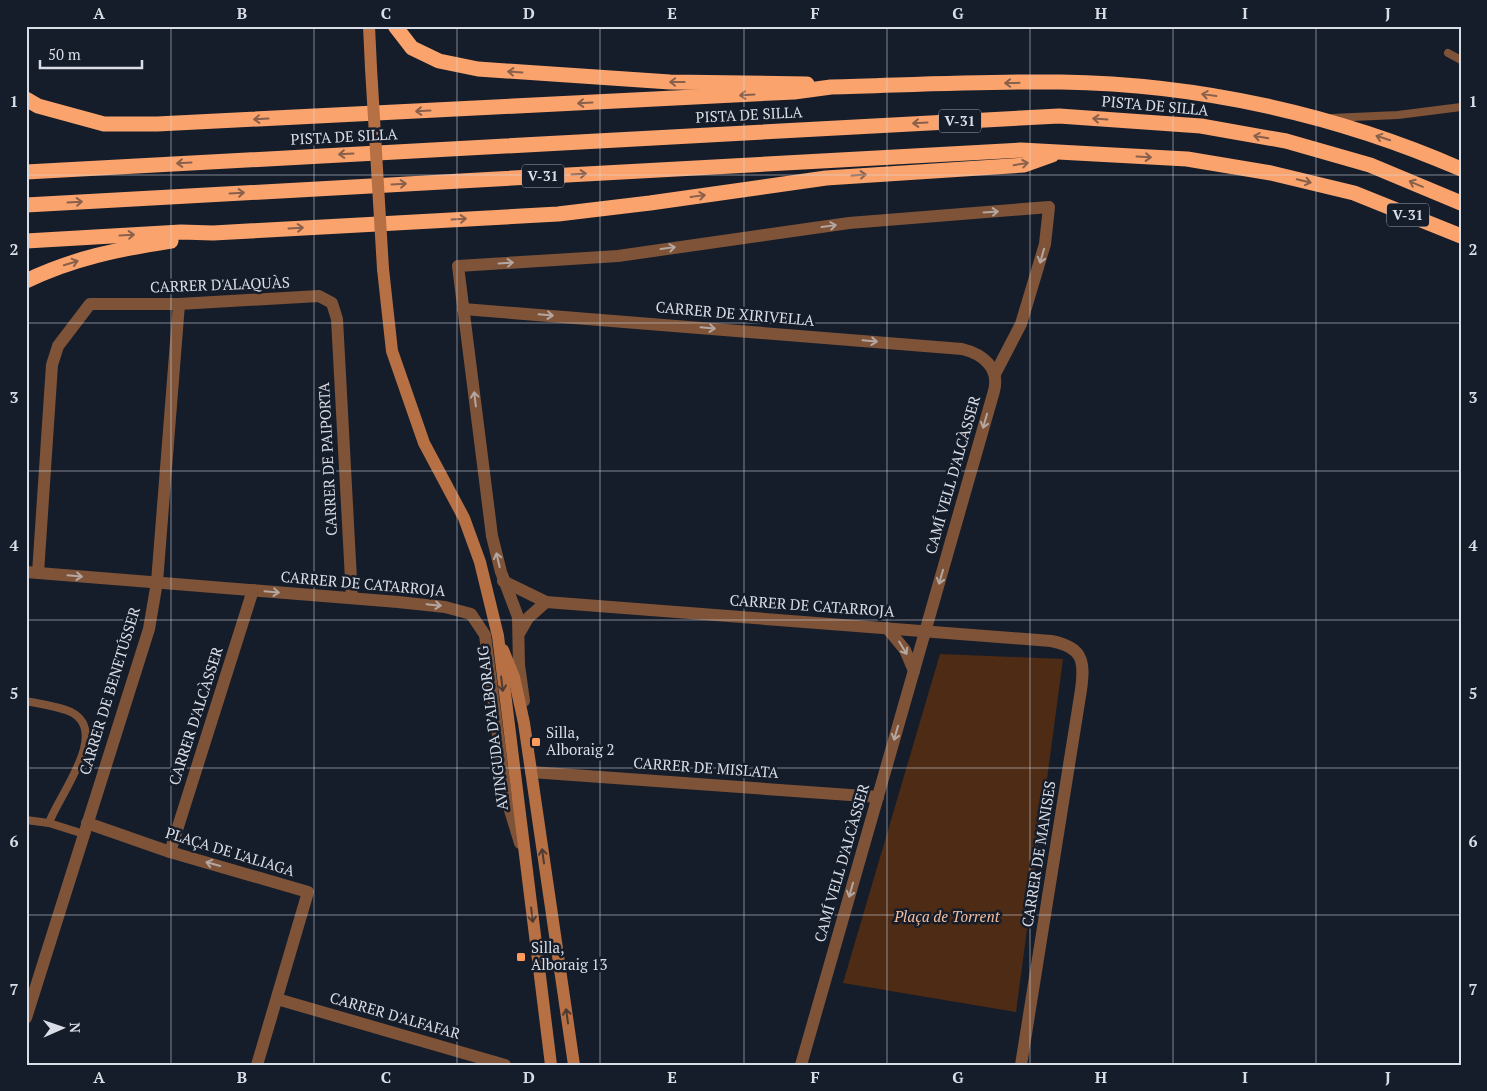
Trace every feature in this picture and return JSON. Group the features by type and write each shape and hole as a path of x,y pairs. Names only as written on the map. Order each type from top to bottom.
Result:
{"highway":[{"path":"395,26 412,48 439,61 478,70 670,82 794,82 831,87"},
{"path":"26,99 38,106 104,124 157,124 794,92 831,87 1061,82 1138,86 1214,96 1320,118 1414,149 1461,169"},
{"name":"PISTA DE SILLA","path":"26,172 1058,116 1201,126 1286,141 1370,165 1461,204"},
{"name":"V-31","path":"26,205 1021,150 1186,160 1271,173 1354,193 1461,236"},
{"path":"26,240 181,232 213,233 558,214 826,178 1024,165 1060,152"},
{"path":"26,281 51,269 110,250 213,233"}],"street":[{"path":"369,26 384,269 392,351 424,443 464,518 492,602 498,636"},
{"name":"CAMÍ VELL D'ALCÀSSER","path":"463,309 458,266 618,256 849,223 1049,208 1045,244 1021,324 995,374 995,385 926,632 801,1065"},
{"name":"CARRER D'ALAQUÀS","path":"32,572 52,365 58,346 90,304 178,304 319,296 332,304 337,319"},
{"name":"CARRER DE BENETÚSSER","path":"26,1018 148,628 157,582 178,304"},
{"path":"463,309 490,518 503,580 515,607 520,632 519,665 526,712 527,744"},
{"name":"CARRER DE XIRIVELLA","path":"463,309 962,349 983,357 995,374"},
{"name":"CARRER DE PAIPORTA","path":"337,319 352,598"},
{"name":"CARRER DE CATARROJA","path":"32,572 352,598 445,607 471,614 485,635 506,797 525,862"},
{"name":"CARRER DE CATARROJA","path":"503,580 546,602 1050,641 1074,649"},
{"name":"CARRER D'ALCÀSSER","path":"170,852 252,590"},
{"path":"520,632 528,618 546,602"},
{"path":"887,628 905,650 914,671"},
{"name":"AVINGUDA D’ALBORAIG","path":"498,636 514,677 527,744 574,1065"},
{"name":"AVINGUDA D’ALBORAIG","path":"498,636 550,1065"},
{"name":"CARRER DE MANISES","path":"1021,1065 1081,690 1082,661 1074,649"},
{"name":"CARRER DE MISLATA","path":"531,772 878,797"},
{"name":"PLAÇA DE L'ALIAGA","path":"86,828 308,892 257,1065"},
{"name":"CARRER D'ALFAFAR","path":"277,999 505,1065"}],"lane":[{"path":"1448,53 1461,60"},
{"path":"1320,118 1398,115 1461,107"},
{"path":"26,701 71,712 82,721 87,731 85,748 53,811 49,823"},
{"path":"26,820 86,828"}],"green space":[{"name":"Plaça de Torrent","path":"940,654 1063,659 1016,1012 843,983"}],"place":[{"name":"Silla, Alboraig 2","path":"536,742"},
{"name":"Silla, Alboraig 13","path":"521,957"}]}
